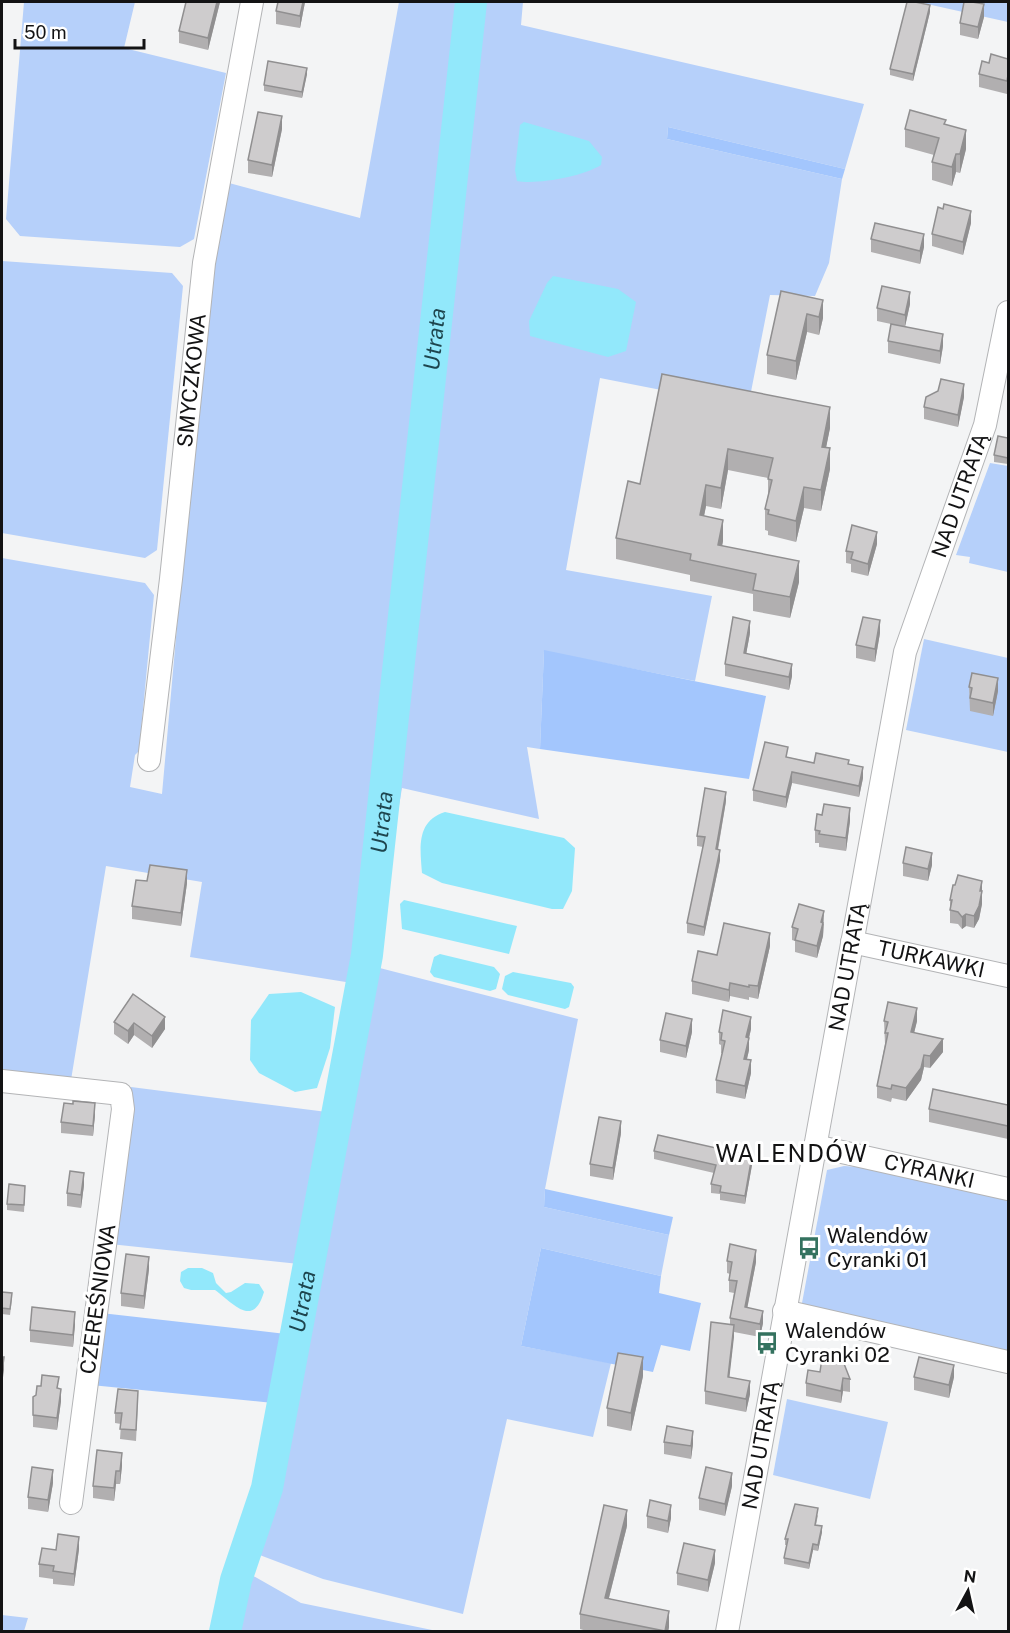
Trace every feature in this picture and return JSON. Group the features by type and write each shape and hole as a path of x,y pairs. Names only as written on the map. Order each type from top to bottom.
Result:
{"street":[{"name":"SMYCZKOWA","path":"149,760 171,579 204,262 252,2"},
{"name":"NAD UTRATĄ","path":"727,1632 905,652 985,425 1008,313"},
{"name":"TURKAWKI","path":"852,942 1008,976"},
{"name":"CZEREŚNIOWA","path":"2,1081 121,1094 123,1109 71,1503"},
{"name":"CYRANKI","path":"815,1146 1008,1189"},
{"path":"784,1311 1008,1362"}],"shaded area":[{"path":"24,2 135,2 124,48 226,73 194,239 180,247 20,236 6,219"},
{"path":"399,2 523,2 521,25 864,104 845,169 668,127 667,139 842,179 829,263 815,296 770,295 748,407 600,378 566,570 712,596 695,681 544,651 540,749 527,747 539,819 402,788 372,966 578,1019 545,1189 544,1207 669,1235 661,1276 541,1248 521,1346 611,1363 593,1437 507,1419 463,1614 323,1579 257,1554 250,1574 301,1603 437,1631 215,1631 242,1549 260,1473 299,1264 110,1244 131,1087 327,1112 352,983 190,957 202,882 106,866 71,1080 2,1072 2,558 145,583 154,595 139,751 135,755 130,787 162,794 203,336 214,259 229,183 360,218"},
{"path":"918,2 1008,2 1008,22"},
{"path":"524,122 589,141 602,157 601,165 584,173 560,179 536,182 517,181 515,170 520,125"},
{"path":"668,127 845,169 842,179 667,139"},
{"path":"2,261 172,273 183,286 157,550 145,558 2,533"},
{"path":"553,276 618,289 636,302 626,351 608,357 530,336 529,321 547,283"},
{"path":"990,463 1008,466 1008,572 969,563 970,557 956,555"},
{"path":"924,639 1008,658 1008,752 906,730"},
{"path":"544,650 766,696 749,779 540,749"},
{"path":"445,812 564,838 575,848 572,891 563,909 552,909 442,883 422,873 421,845 424,829 436,816"},
{"path":"404,900 517,926 509,954 402,929 400,904"},
{"path":"440,954 494,967 500,974 496,989 490,991 434,977 430,972 434,957"},
{"path":"513,972 571,983 574,987 569,1007 565,1009 508,995 502,989 505,976"},
{"path":"301,992 335,1007 330,1048 317,1088 295,1092 259,1073 250,1060 251,1020 269,994"},
{"path":"844,1166 873,1168 1008,1198 1008,1354 809,1310 802,1303 827,1170"},
{"path":"545,1189 673,1217 669,1235 544,1207"},
{"path":"541,1248 661,1276 659,1293 701,1303 690,1351 661,1345 653,1372 521,1346"},
{"path":"188,1268 202,1268 213,1273 216,1283 226,1293 245,1283 259,1284 264,1292 259,1303 254,1309 242,1310 215,1290 184,1288 180,1281 181,1272"},
{"path":"101,1313 286,1334 273,1403 91,1385"},
{"path":"787,1399 888,1422 870,1499 773,1475"},
{"path":"2,1615 28,1618 24,1631 2,1631"}],"building":[{"path":"186,2 217,2 208,38 179,31"},
{"path":"278,2 303,2 300,16 276,11"},
{"path":"907,2 930,5 913,74 890,69"},
{"path":"964,2 984,4 978,27 960,23"},
{"path":"991,54 1008,59 1007,81 979,74 982,61 989,63"},
{"path":"268,61 307,68 302,92 264,85"},
{"path":"910,110 946,120 944,124 966,130 960,154 956,154 952,167 932,162 939,138 905,129"},
{"path":"258,112 282,116 272,165 248,160"},
{"path":"944,204 971,211 963,242 932,234 938,207 943,209"},
{"path":"875,223 924,234 920,251 871,239"},
{"path":"882,286 910,292 905,315 877,308"},
{"path":"781,291 823,300 819,317 807,314 796,361 767,355"},
{"path":"891,324 943,334 940,351 888,341"},
{"path":"662,374 830,407 822,447 830,448 821,490 804,487 796,521 768,514 769,510 765,509 772,480 768,479 773,458 728,449 721,488 706,485 700,515 723,520 718,545 799,561 790,597 753,590 756,574 690,560 691,554 616,538 628,481 640,484"},
{"path":"941,379 964,384 958,415 924,407 926,397 938,391"},
{"path":"998,436 1008,438 1008,458 994,455"},
{"path":"852,525 877,532 868,564 851,559 853,552 846,551"},
{"path":"733,617 750,621 744,653 792,664 789,677 725,664"},
{"path":"863,617 880,620 875,649 856,645"},
{"path":"972,673 998,678 993,703 970,698 972,688 969,687"},
{"path":"765,742 788,747 786,757 814,763 816,753 849,760 848,764 863,767 859,786 792,772 786,797 753,790"},
{"path":"705,788 726,792 716,849 720,850 704,927 687,923 705,837 697,836"},
{"path":"824,804 850,808 846,838 819,834 820,831 815,830 817,814 822,815"},
{"path":"906,847 932,853 928,869 903,863"},
{"path":"150,865 187,870 181,913 132,906 136,880 147,881"},
{"path":"958,875 982,881 979,906 974,916 966,914 962,917 958,912 950,910 953,885"},
{"path":"799,904 824,911 817,946 795,940 798,929 792,927"},
{"path":"724,923 770,933 758,986 749,985 749,987 730,983 729,990 692,981 698,951 717,955"},
{"path":"133,994 165,1017 152,1036 134,1023 128,1031 114,1022"},
{"path":"888,1002 917,1008 911,1032 943,1039 930,1056 924,1055 921,1068 906,1088 892,1085 891,1089 877,1086 888,1033 885,1033 888,1022 884,1021"},
{"path":"723,1010 751,1017 744,1059 751,1060 745,1086 716,1080 725,1041 721,1040 722,1033 719,1032"},
{"path":"666,1013 692,1019 686,1046 660,1040"},
{"path":"933,1089 1008,1105 1008,1126 929,1109"},
{"path":"73,1101 95,1103 93,1126 61,1122 64,1103 73,1104"},
{"path":"599,1117 621,1121 613,1168 590,1164"},
{"path":"658,1135 752,1156 745,1196 720,1192 721,1186 711,1184 716,1165 654,1151"},
{"path":"70,1171 84,1173 81,1195 67,1193"},
{"path":"9,1184 25,1186 24,1205 7,1204"},
{"path":"730,1244 756,1250 745,1307 763,1311 760,1324 730,1318 737,1281 729,1280 732,1262 727,1261"},
{"path":"126,1254 149,1257 144,1296 121,1293"},
{"path":"2,1292 12,1293 10,1309 2,1308"},
{"path":"32,1307 75,1312 73,1335 30,1330"},
{"path":"711,1322 734,1325 728,1377 750,1381 746,1399 705,1391"},
{"path":"618,1353 643,1357 631,1413 607,1408"},
{"path":"841,1356 850,1379 843,1378 841,1391 806,1383 808,1370 820,1372 822,1358 834,1360"},
{"path":"919,1357 954,1365 949,1385 914,1377"},
{"path":"42,1375 59,1377 57,1388 61,1389 57,1418 33,1415 33,1397 36,1395 37,1386 41,1386"},
{"path":"118,1389 138,1391 136,1430 120,1429 122,1413 115,1413"},
{"path":"667,1426 693,1431 691,1446 664,1442"},
{"path":"97,1450 122,1453 120,1471 116,1471 114,1488 93,1486"},
{"path":"32,1467 53,1470 48,1500 28,1497"},
{"path":"706,1467 732,1473 725,1504 699,1498"},
{"path":"650,1500 671,1505 668,1521 647,1516"},
{"path":"795,1504 818,1508 815,1525 822,1526 818,1545 813,1544 809,1563 784,1558 788,1539 785,1539"},
{"path":"604,1505 627,1510 605,1598 669,1611 665,1631 580,1614"},
{"path":"58,1534 79,1537 74,1574 53,1571 54,1566 39,1564 42,1548 56,1550"},
{"path":"684,1543 715,1550 708,1580 677,1573"}],"waterway":[{"name":"Utrata","path":"225,1632 236,1580 267,1488 367,955 471,2"}],"place":[{"name":"Walendów Cyranki 01","path":"809,1248"},
{"name":"Walendów Cyranki 02","path":"767,1343"}],"district":[{"name":"WALENDÓW","path":"792,1154"}]}
